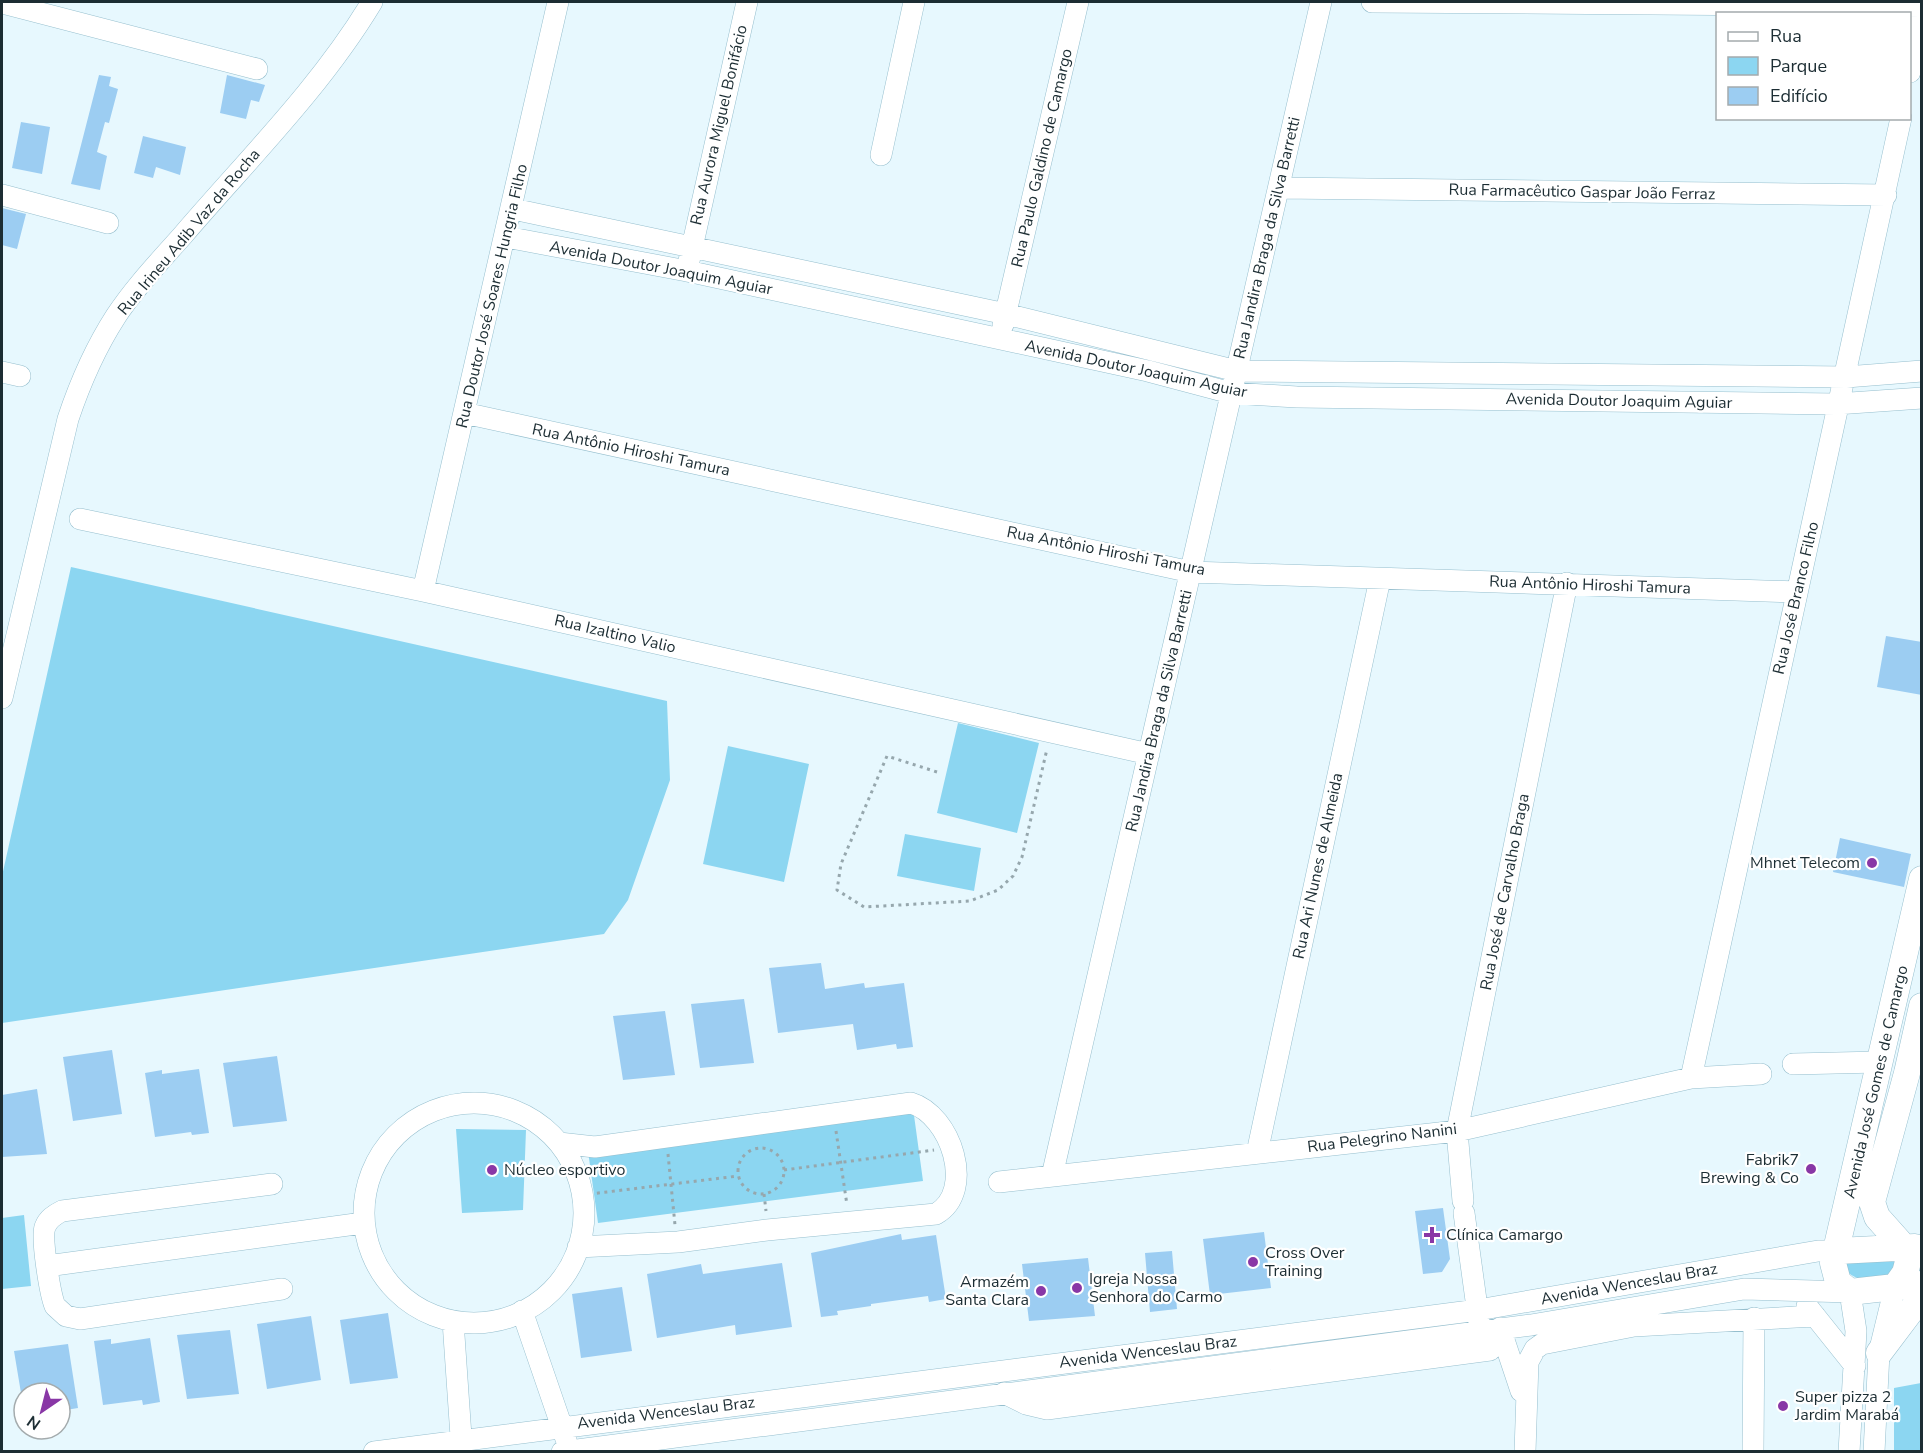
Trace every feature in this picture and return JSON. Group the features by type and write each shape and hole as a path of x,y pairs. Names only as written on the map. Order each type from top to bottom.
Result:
{"main road":[{"name":"Avenida José Gomes de Camargo","path":"1850,1292 1838,1282 1834,1269 1922,879"},
{"name":"Avenida José Gomes de Camargo","path":"1914,1247 1877,1217 1872,1202 1907,1073 1921,1008"},
{"name":"Avenida Wenceslau Braz","path":"1838,1251 1914,1247"},
{"path":"1895,1287 1903,1278 1914,1247"},
{"name":"Avenida Wenceslau Braz","path":"1850,1292 1922,1284"},
{"path":"1879,1353 1922,1296"}],"street":[{"name":"Rua Irineu Adib Vaz da Rocha","path":"2,698 68,418 80,385 116,316 159,263 293,111 346,45 372,2"},
{"name":"Rua Doutor José Soares Hungria Filho","path":"423,591 513,209 558,2"},
{"name":"Rua Aurora Miguel Bonifácio","path":"687,271 747,2"},
{"path":"881,155 914,2"},
{"name":"Rua Paulo Galdino de Camargo","path":"1000,339 1078,2"},
{"name":"Rua Jandira Braga da Silva Barretti","path":"1052,1176 1321,2"},
{"path":"1371,2 1922,8 1911,67"},
{"path":"2,3 257,69"},
{"name":"Rua José Branco Filho","path":"1691,1078 1901,120"},
{"name":"Rua Farmacêutico Gaspar João Ferraz","path":"1279,188 1886,195"},
{"path":"2,195 108,224"},
{"name":"Avenida Doutor Joaquim Aguiar","path":"513,209 691,249 1006,314 1237,371 1846,377 1922,371"},
{"name":"Avenida Doutor Joaquim Aguiar","path":"506,237 687,271 1148,371 1232,393 1297,397 1840,404 1922,398"},
{"name":"Rua Antônio Hiroshi Tamura","path":"464,413 1191,572 1797,592"},
{"name":"Rua Izaltino Valio","path":"80,519 423,591 1149,754"},
{"name":"Rua Ari Nunes de Almeida","path":"1257,1153 1380,579"},
{"name":"Rua José de Carvalho Braga","path":"1527,1409 1519,1382 1486,1323 1464,1207 1457,1131 1567,583"},
{"path":"1793,1064 1879,1062"},
{"name":"Rua Pelegrino Nanini","path":"999,1182 1457,1131 1691,1078 1761,1074"},
{"path":"465,1103 500,1106 533,1120 559,1143 575,1170 582,1195 583,1231 573,1261 556,1286 533,1306 506,1319 485,1322 453,1321 417,1308 390,1286 372,1256 363,1223 366,1188 379,1155 401,1129 431,1111 465,1103"},
{"path":"559,1143 595,1147 911,1103 921,1106 939,1122 954,1161 956,1182 953,1197 946,1208 936,1214 850,1224 768,1230 678,1242 578,1247"},
{"path":"272,1184 62,1211 53,1215 44,1229 47,1266 55,1306 66,1316 80,1319 282,1289"},
{"path":"47,1266 363,1223"},
{"name":"Avenida Wenceslau Braz","path":"566,1451 1454,1334 1486,1323 1818,1251 1838,1251"},
{"path":"1874,1452 1879,1353 1895,1287"},
{"name":"Avenida Wenceslau Braz","path":"374,1452 461,1445 561,1425 889,1386 1486,1323 1552,1321 1744,1289 1850,1292"},
{"path":"1792,1291 1855,1366"},
{"path":"1849,1452 1856,1330 1850,1292"},
{"path":"522,1311 561,1425 566,1451"},
{"path":"1525,1452 1528,1362 1535,1349 1542,1344 1634,1326 1815,1316"},
{"path":"1753,1452 1754,1318"},
{"path":"453,1321 461,1445"},
{"path":"1542,1344 1540,1335 1542,1329 1552,1321"},
{"path":"1454,1334 1477,1341 1490,1350 1519,1382"},
{"path":"1004,1393 1026,1404 1047,1409 1490,1350"},
{"path":"889,1386 892,1408"}],"path":[{"path":"937,772 887,756 841,864 837,890 864,907 970,901 998,890 1013,876 1022,857 1052,733"},
{"path":"833,1115 850,1224"},
{"path":"667,1137 670,1183 678,1242"},
{"path":"757,1148 772,1151 778,1156 784,1170 781,1184 764,1194 745,1188 738,1176 739,1161 750,1150 757,1148"},
{"path":"784,1170 950,1148"},
{"path":"582,1195 738,1176"}],"green space":[{"path":"71,567 667,701 670,780 628,900 604,934 2,1023 2,876"},
{"path":"958,723 1039,743 1017,833 937,813"},
{"path":"728,746 809,764 784,882 703,864"},
{"path":"905,834 981,848 974,891 897,876"},
{"path":"913,1108 923,1181 598,1223 588,1151"},
{"name":"Núcleo esportivo","path":"456,1129 526,1130 523,1210 462,1213"},
{"path":"24,1215 31,1286 2,1289 2,1218"},
{"path":"1846,1258 1896,1258 1895,1269 1885,1281 1867,1281 1850,1274 1843,1268"},
{"path":"1921,1383 1921,1451 1894,1451 1894,1388"}],"building":[{"path":"99,75 111,77 109,86 118,89 109,123 105,122 97,152 107,156 100,190 71,184"},
{"path":"227,75 265,85 259,102 251,100 246,119 220,113"},
{"path":"21,122 50,127 42,174 12,168"},
{"path":"143,136 186,147 180,175 156,167 153,178 134,173"},
{"path":"2,208 26,214 17,249 2,245"},
{"path":"1886,636 1922,642 1922,695 1877,687"},
{"name":"Mhnet Telecom","path":"1840,838 1911,854 1904,887 1833,872"},
{"path":"821,963 825,989 864,983 865,988 904,983 913,1047 897,1049 896,1044 857,1050 853,1024 778,1033 769,968"},
{"path":"744,999 754,1063 700,1068 691,1004"},
{"path":"665,1011 675,1075 623,1080 613,1016"},
{"path":"112,1050 122,1114 73,1121 63,1057"},
{"path":"277,1056 287,1121 233,1127 223,1063"},
{"path":"199,1069 209,1133 192,1135 191,1132 155,1137 145,1073 162,1070 162,1074"},
{"path":"37,1089 47,1154 2,1157 2,1095"},
{"name":"Clínica Camargo","path":"1443,1208 1450,1259 1442,1272 1423,1274 1415,1211"},
{"path":"1264,1232 1271,1288 1210,1295 1203,1239"},
{"path":"901,1234 902,1240 936,1235 946,1299 929,1302 928,1296 871,1304 871,1306 837,1311 838,1315 821,1317 811,1253"},
{"path":"1172,1251 1177,1309 1150,1312 1145,1253"},
{"path":"1088,1258 1095,1316 1029,1321 1022,1264"},
{"path":"782,1263 792,1327 736,1335 735,1325 657,1338 647,1274 701,1264 703,1274"},
{"path":"622,1287 632,1351 581,1358 572,1294"},
{"path":"388,1313 398,1378 350,1384 340,1320"},
{"path":"311,1316 321,1380 267,1389 257,1324"},
{"path":"230,1330 239,1394 187,1399 177,1335"},
{"path":"150,1338 160,1402 143,1405 142,1400 103,1405 94,1341 111,1339 111,1344"},
{"path":"68,1344 78,1408 72,1409 72,1381 19,1381 14,1351"}],"place":[{"name":"Mhnet Telecom","path":"1872,863"},
{"name":"Fabrik7 Brewing & Co","path":"1811,1169"},
{"name":"Núcleo esportivo","path":"492,1170"},
{"name":"Clínica Camargo","path":"1432,1235"},
{"name":"Cross Over Training","path":"1253,1262"},
{"name":"Igreja Nossa Senhora do Carmo","path":"1077,1288"},
{"name":"Armazém Santa Clara","path":"1041,1291"},
{"name":"Super pizza 2 Jardim Marabá","path":"1783,1406"}]}
